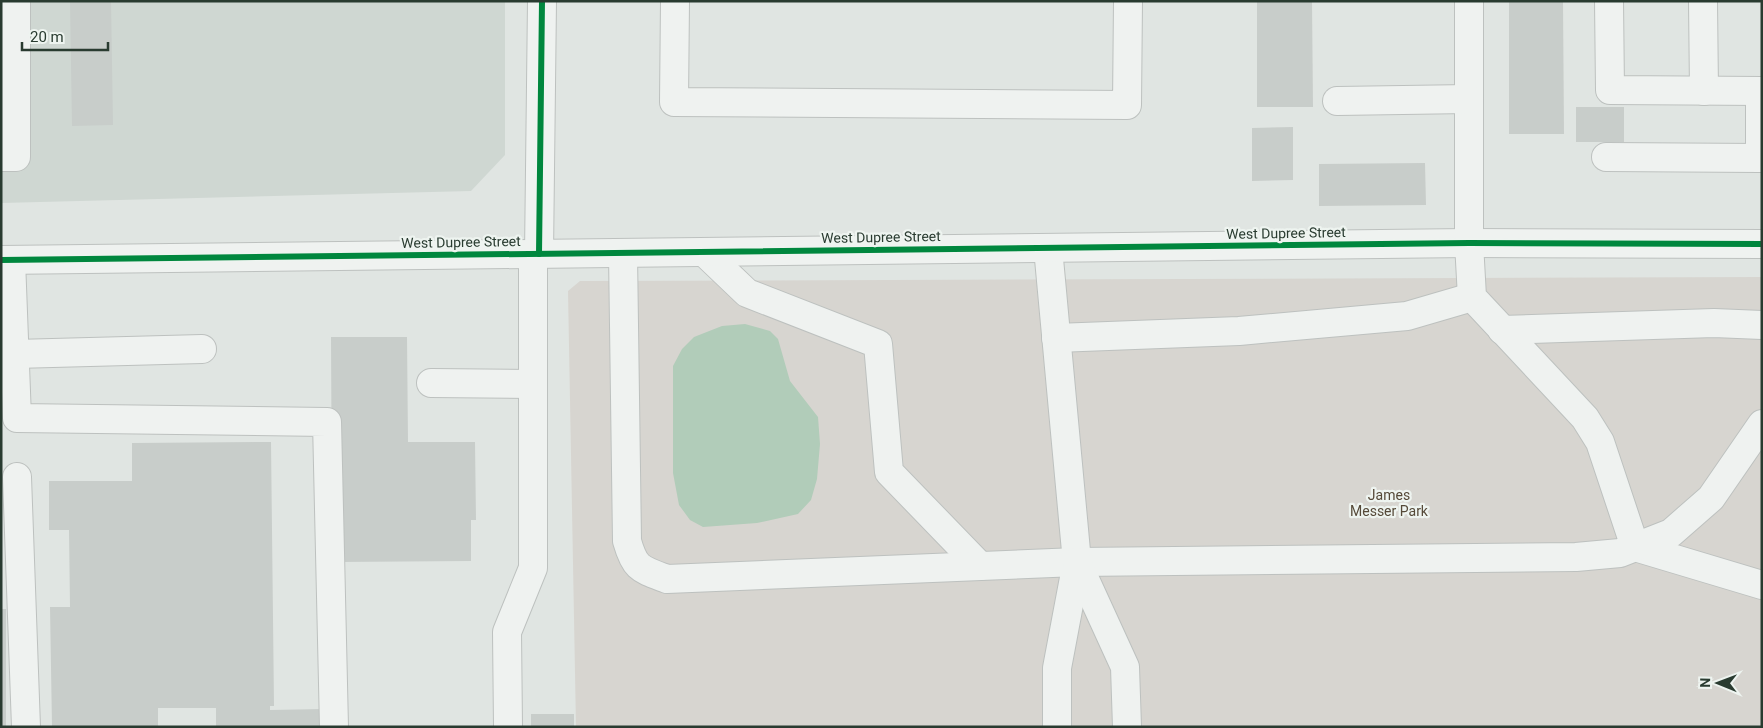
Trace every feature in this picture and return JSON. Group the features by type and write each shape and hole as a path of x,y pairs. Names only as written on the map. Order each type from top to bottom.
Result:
{"street":[{"path":"1,157 16,157 16,1"},
{"path":"508,727 507,632 533,568 533,384 542,1"},
{"path":"675,1 674,102 1127,105 1128,1"},
{"path":"1469,1 1469,243 1472,297 1584,418 1600,442 1635,547"},
{"path":"1606,157 1760,158 1761,91 1610,90 1610,1"},
{"path":"1703,1 1704,91"},
{"path":"1337,101 1469,99"},
{"name":"West Dupree Street","path":"6,260 1469,243 1762,244"},
{"path":"1048,248 1078,562 1057,668 1057,727"},
{"path":"704,252 747,292 878,344 889,472 980,566"},
{"path":"623,253 627,541 631,556 642,570 666,579 1078,562 1576,557 1620,553 1671,533 1711,498 1762,424"},
{"path":"6,260 15,354 17,418 327,422 334,727"},
{"path":"1056,338 1239,331 1407,316 1472,297"},
{"path":"1502,330 1714,323 1762,325"},
{"path":"15,354 202,349"},
{"path":"431,383 533,384"},
{"path":"17,477 26,727"},
{"path":"1635,547 1762,585"},
{"path":"1078,562 1125,667 1127,727"}],"shaded area":[{"path":"1,1 505,1 505,155 471,191 1,203"},
{"path":"745,324 770,331 778,339 790,381 818,417 820,444 817,479 811,500 798,514 757,523 703,527 690,520 679,505 673,473 673,366 682,349 694,337 722,326"}],"green space":[{"name":"James Messer Park","path":"1762,277 1762,727 576,727 568,291 580,281"}],"building":[{"path":"70,1 111,1 113,125 72,126"},
{"path":"1257,1 1312,1 1313,107 1257,107"},
{"path":"1509,1 1563,1 1564,134 1509,134"},
{"path":"1576,107 1624,107 1624,142 1576,142"},
{"path":"1293,127 1293,180 1252,181 1252,128"},
{"path":"1425,163 1426,205 1319,206 1319,164"},
{"path":"331,337 407,337 408,442 475,442 476,520 471,520 471,561 337,562 332,522"},
{"path":"271,442 274,706 270,706 270,710 324,709 325,727 216,727 216,708 158,708 158,727 52,727 50,607 70,607 69,530 49,530 49,481 132,481 132,443"},
{"path":"1,609 6,609 6,727 1,727"},
{"path":"531,714 574,714 574,727 531,727"}],"cycle path":[{"path":"539,254 542,1"},
{"path":"1,260 1469,243 1762,244"}]}
